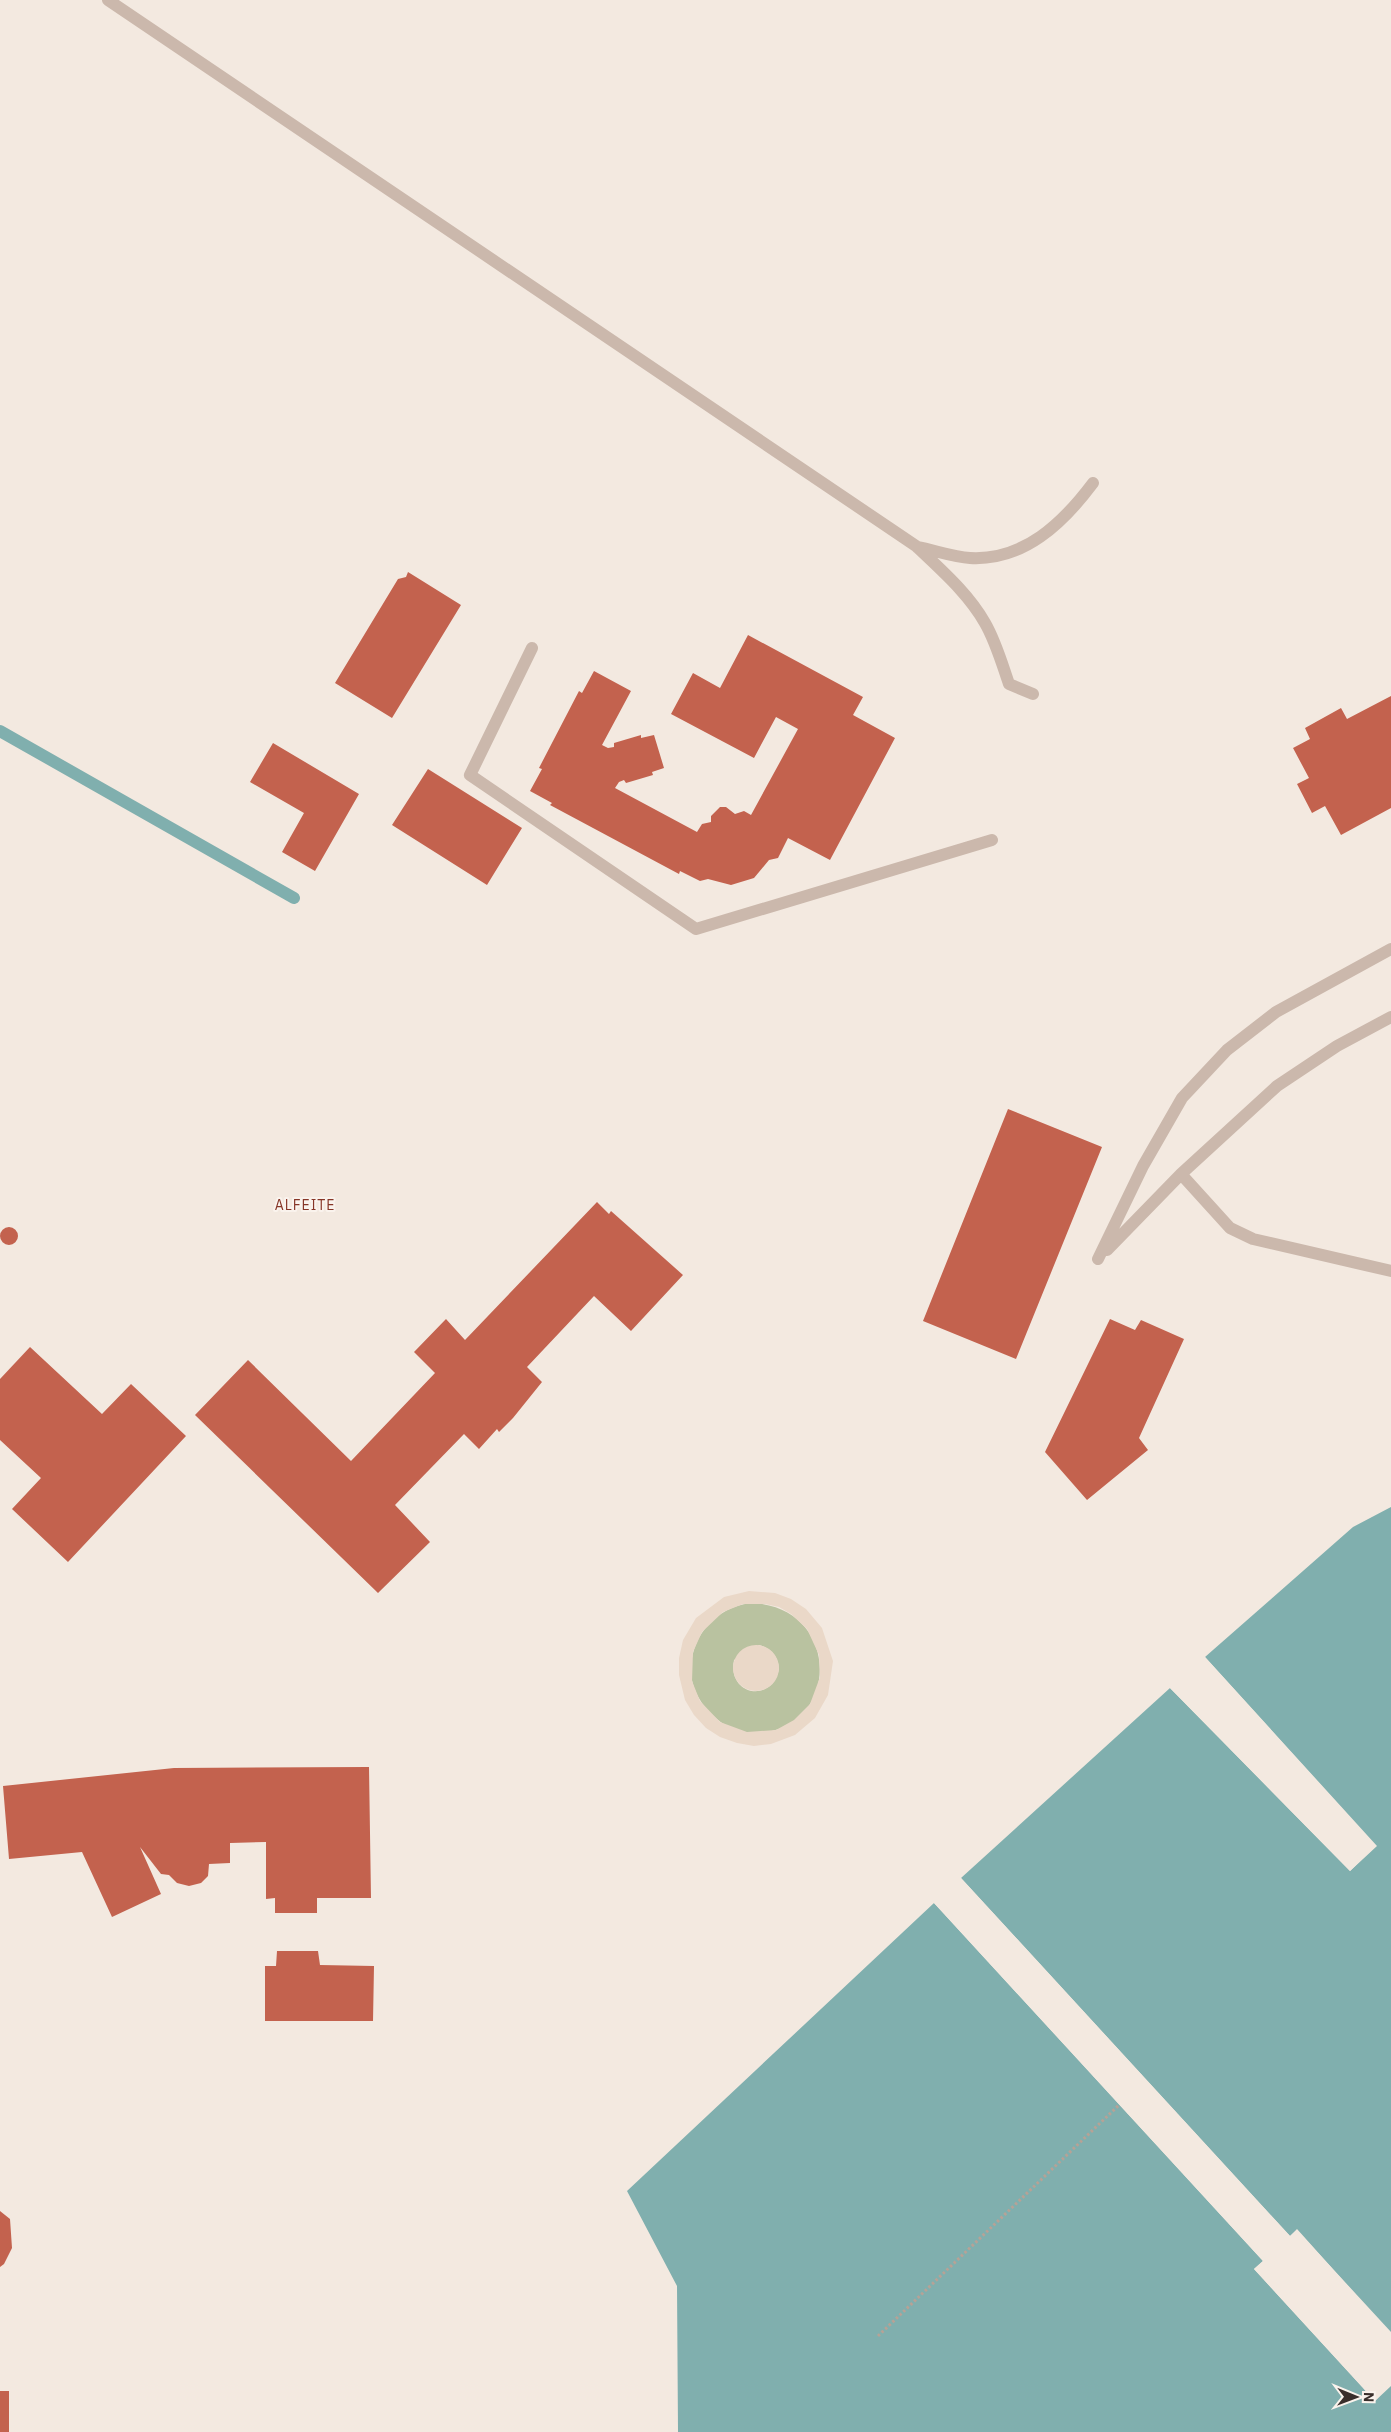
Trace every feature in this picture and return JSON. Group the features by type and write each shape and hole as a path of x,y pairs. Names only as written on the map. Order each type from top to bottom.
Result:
{"lane":[{"path":"108,0 916,546 968,598 986,624 1009,684 1033,694"},
{"path":"916,546 970,558 1000,556 1025,547 1048,532 1073,510 1093,483"},
{"path":"532,648 470,775 696,929 992,840"},
{"path":"1391,949 1276,1012 1220,1057 1182,1098 1143,1166 1098,1259 1181,1174 1277,1086 1337,1046 1391,1017"},
{"path":"1181,1174 1230,1228 1253,1239 1391,1271"}],"path":[{"path":"878,2336 1119,2105"}],"green space":[{"path":"750,1603 780,1609 801,1623 815,1643 820,1666 817,1690 805,1710 786,1726 759,1733 742,1732 731,1728 721,1723 711,1714 701,1702 692,1682 691,1667 693,1655 696,1643 702,1633 717,1616 738,1606","holes":["759,1645 775,1656 779,1669 775,1680 768,1687 760,1691 751,1691 737,1681 734,1672 734,1660"]}],"shaded area":[{"path":"749,1591 775,1593 791,1599 806,1609 822,1628 833,1661 828,1695 815,1718 795,1735 771,1744 754,1746 737,1743 720,1737 706,1728 694,1715 685,1700 679,1675 679,1658 683,1640 696,1618 724,1597","holes":["743,1604 765,1604 779,1607 791,1614 807,1629 819,1655 820,1677 810,1704 794,1720 776,1730 747,1732 720,1722 700,1701 692,1681 693,1652 702,1632 723,1612"]},
{"path":"751,1645 761,1645 775,1655 779,1668 775,1681 769,1687 761,1691 751,1691 737,1681 733,1673 733,1663 743,1649"}],"water":[{"path":"1391,1507 1391,2332 1297,2230 1290,2236 961,1878 1170,1688 1350,1871 1376,1846 1205,1657 1353,1527"},
{"path":"934,1903 1263,2261 1254,2269 1375,2401 1391,2386 1391,2432 678,2432 677,2286 627,2191"}],"pier":[{"path":"1205,1657 1377,1846 1350,1871 1170,1688 1172,1687 1350,1867 1373,1846 1203,1658"},
{"path":"961,1878 1290,2236 1297,2229 1391,2334 1297,2233 1288,2238 959,1879"},
{"path":"936,1901 1265,2259 1265,2263 1257,2269 1375,2397 1391,2383 1375,2401 1254,2269 1263,2261 934,1903"}],"building":[{"path":"408,572 461,605 392,718 335,683 398,579 406,577"},
{"path":"748,635 863,697 853,715 895,738 830,860 788,838 778,858 769,860 754,878 731,885 708,879 700,881 680,871 679,874 550,805 552,803 530,791 542,769 539,768 579,691 582,693 594,671 631,691 602,745 608,748 614,747 614,743 641,735 641,738 654,735 664,768 652,772 653,775 626,783 624,780 619,782 615,788 697,832 702,824 711,822 711,816 720,807 726,807 735,814 744,811 751,815 798,729 776,717 754,758 671,714 693,673 720,688"},
{"path":"1391,696 1391,808 1341,835 1325,806 1312,813 1297,784 1309,778 1293,748 1310,739 1305,728 1341,708 1347,719"},
{"path":"273,743 359,794 315,871 282,852 304,813 250,782"},
{"path":"428,769 522,828 487,885 392,825"},
{"path":"1008,1109 1102,1147 1016,1359 923,1321"},
{"path":"597,1202 609,1214 611,1211 683,1275 631,1331 594,1296 527,1367 542,1382 513,1418 499,1432 497,1429 479,1449 464,1434 395,1505 430,1542 378,1593 195,1415 248,1360 351,1461 435,1373 414,1352 446,1319 465,1340"},
{"path":"9,1227 17,1232 18,1236 13,1244 9,1245 1,1240 0,1236 5,1228"},
{"path":"1110,1319 1135,1330 1141,1320 1184,1339 1139,1438 1148,1450 1087,1500 1045,1452"},
{"path":"30,1347 102,1414 131,1384 186,1436 68,1562 12,1509 41,1478 0,1440 0,1379"},
{"path":"369,1767 371,1898 317,1898 317,1913 275,1913 275,1898 266,1899 266,1842 230,1843 230,1863 209,1864 208,1876 201,1883 189,1886 177,1883 169,1875 161,1874 140,1847 161,1894 112,1917 82,1852 9,1859 3,1786 174,1768"},
{"path":"277,1951 318,1951 320,1965 374,1966 373,2021 265,2021 265,1966 276,1966"},
{"path":"0,2211 10,2219 12,2248 4,2264 0,2267"},
{"path":"0,2391 9,2391 9,2432 0,2432"}],"waterway":[{"path":"0,731 294,898"}],"district":[{"name":"ALFEITE","path":"305,1205"}]}
